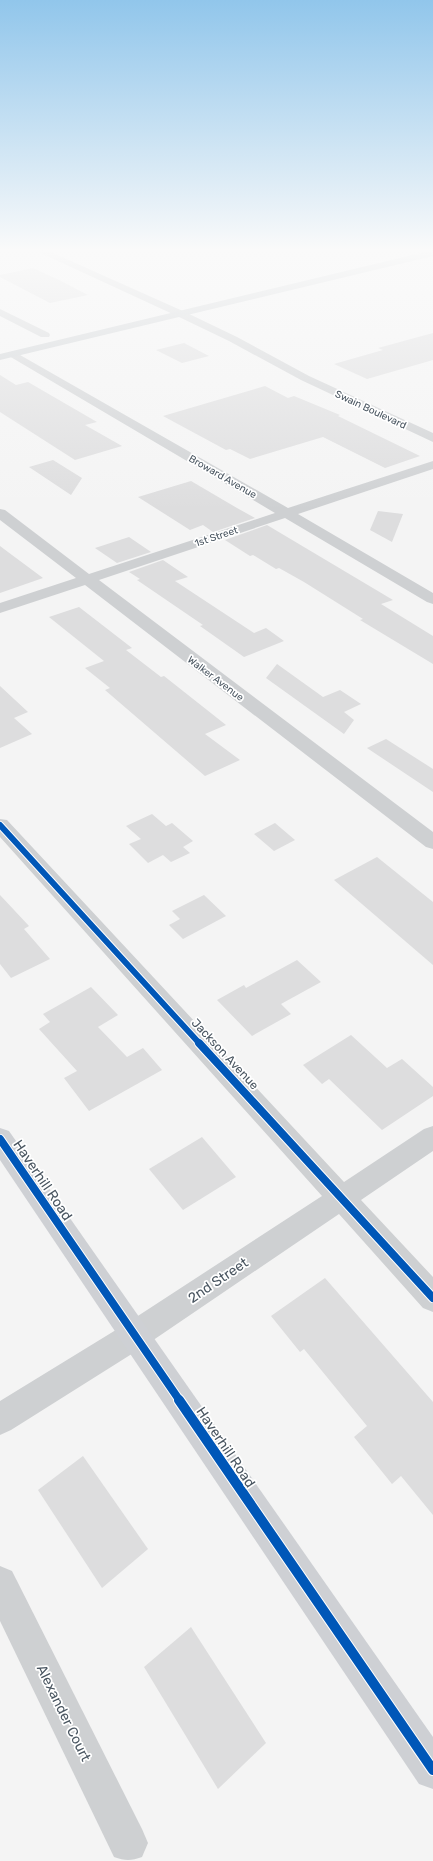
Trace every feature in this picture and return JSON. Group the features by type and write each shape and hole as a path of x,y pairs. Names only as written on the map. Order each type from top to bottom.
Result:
{"main road":[{"path":"29,339 41,336"},
{"path":"0,357 90,336"}],"street":[{"path":"23,336 29,339"},
{"name":"Swain Boulevard","path":"227,336 305,378 433,438"},
{"name":"Broward Avenue","path":"13,354 433,599"},
{"name":"1st Street","path":"0,608 433,465"},
{"name":"Walker Avenue","path":"0,513 433,842"},
{"name":"Jackson Avenue","path":"0,825 433,1298"},
{"name":"2nd Street","path":"0,1419 135,1335 433,1137"},
{"name":"Haverhill Road","path":"0,1139 433,1770"},
{"name":"Alexander Court","path":"0,1583 128,1843"}],"building":[{"path":"423,336 433,336 433,360 367,379 334,364 383,350 378,348"},
{"path":"184,343 209,356 182,363 156,350"},
{"path":"0,375 16,385 28,382 97,422 85,425 122,446 75,460 0,412"},
{"path":"265,386 288,398 294,396 340,415 338,416 420,456 385,468 323,437 250,459 230,449 226,450 163,416"},
{"path":"53,460 82,478 71,495 29,467"},
{"path":"191,481 255,518 213,532 203,525 190,530 138,497"},
{"path":"378,511 403,514 392,542 370,530"},
{"path":"267,525 393,600 381,604 433,636 433,664 360,620 363,619 304,582 279,568 276,569 253,555 250,556 225,540"},
{"path":"129,537 151,552 117,563 95,548"},
{"path":"0,546 12,555 43,578 0,593"},
{"path":"163,560 188,577 175,581 254,633 266,628 284,641 244,657 200,626 203,625 137,580 140,579 129,572"},
{"path":"79,607 132,648 126,650 161,677 164,676 226,725 205,734 240,760 205,776 105,690 110,688 85,668 104,661 49,617"},
{"path":"277,664 323,697 340,690 361,704 344,712 354,720 344,734 266,678"},
{"path":"0,686 28,712 14,718 32,734 0,748"},
{"path":"386,739 433,769 433,792 367,748"},
{"path":"152,814 166,826 172,823 193,841 183,847 190,853 171,862 163,855 148,863 129,844 141,839 126,826"},
{"path":"275,823 295,840 274,851 254,834"},
{"path":"377,857 433,902 433,965 334,880"},
{"path":"0,895 29,926 24,929 50,959 11,978 0,964"},
{"path":"204,895 226,916 183,939 169,925 180,919 172,911"},
{"path":"297,960 321,982 281,1004 291,1014 252,1036 217,1000 244,985 246,988"},
{"path":"91,987 118,1015 98,1027 127,1057 143,1048 162,1070 89,1111 64,1078 77,1071 39,1029 50,1022 43,1014"},
{"path":"351,1035 387,1068 402,1059 433,1087 433,1096 382,1130 329,1079 322,1084 303,1065"},
{"path":"202,1137 236,1177 183,1210 149,1169"},
{"path":"325,1278 433,1402 433,1515 401,1476 392,1484 354,1437 367,1426 304,1349 300,1352 271,1316"},
{"path":"83,1456 148,1549 102,1588 38,1490"},
{"path":"191,1627 266,1743 218,1789 144,1667"}],"cycle path":[{"path":"0,825 433,1298"},
{"path":"0,1139 433,1770"}]}
